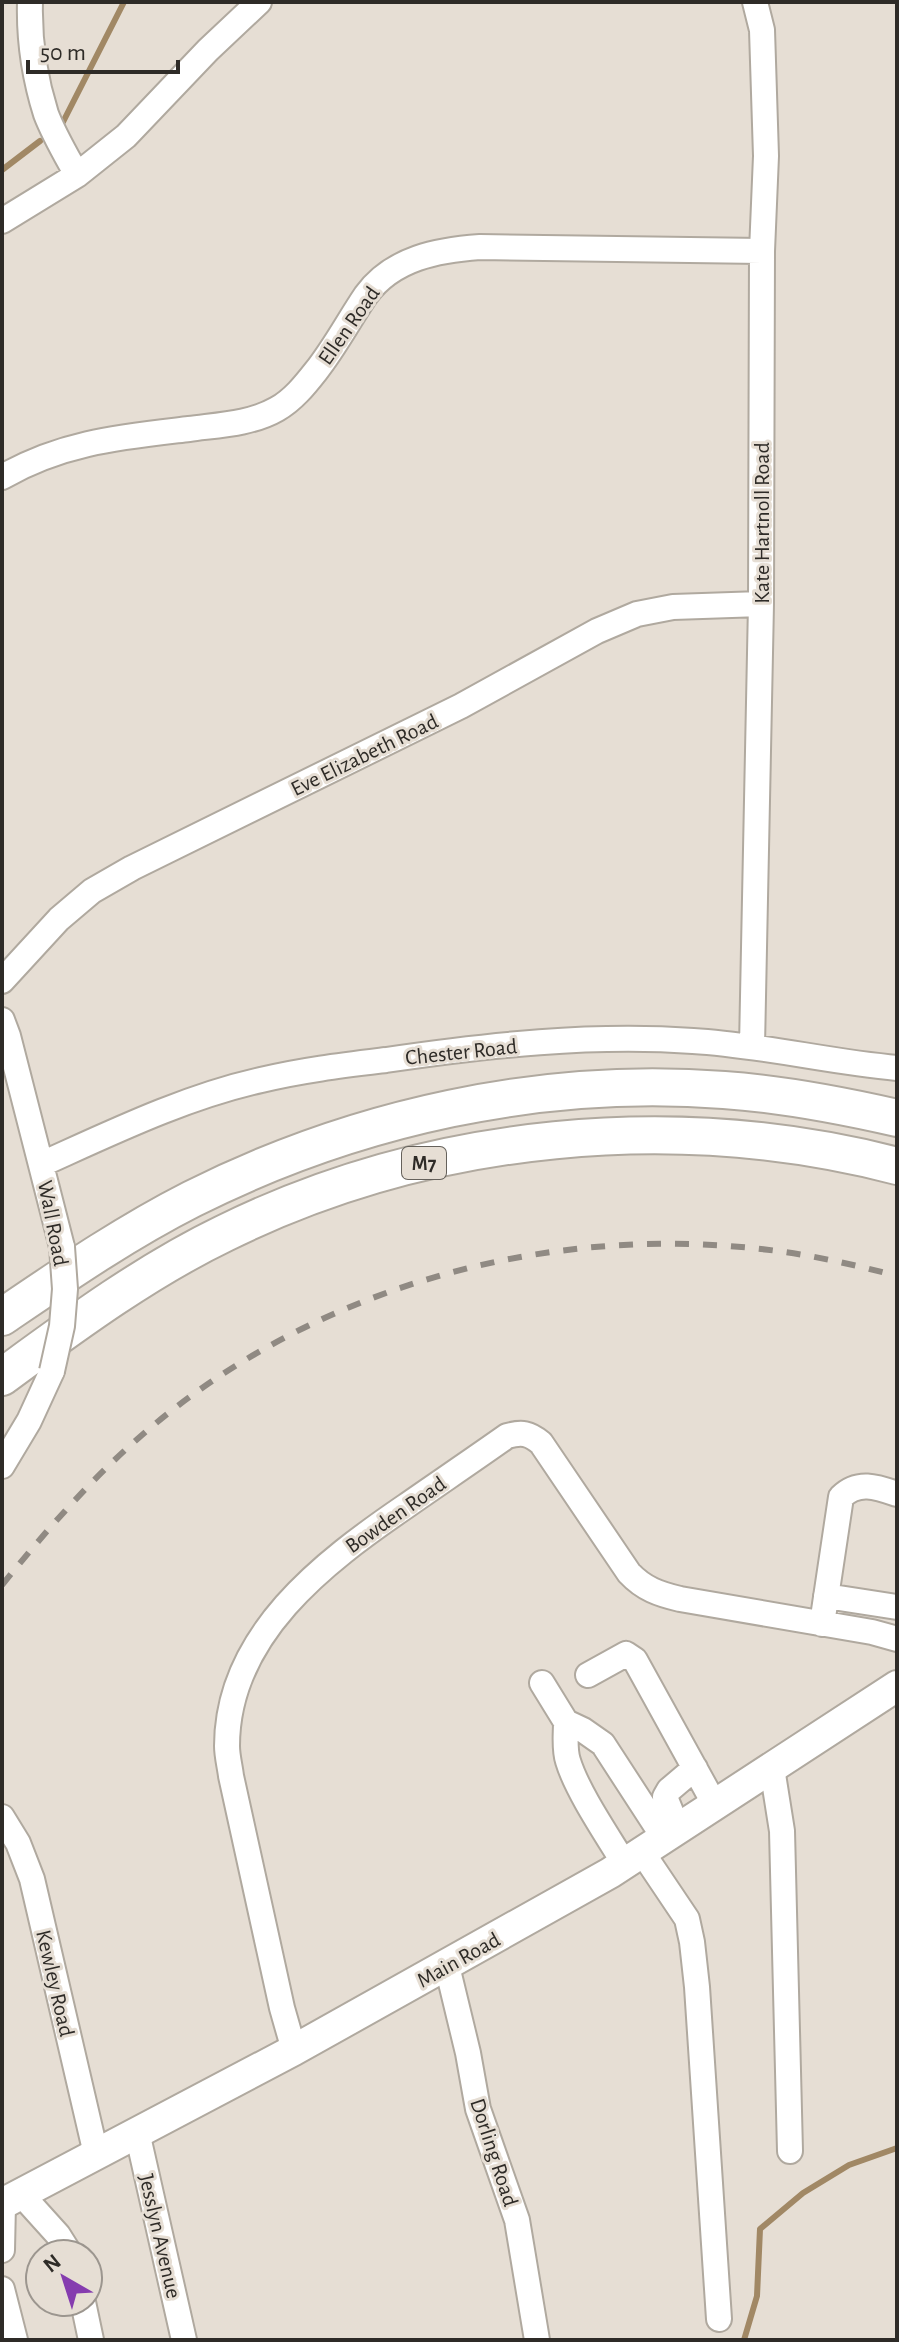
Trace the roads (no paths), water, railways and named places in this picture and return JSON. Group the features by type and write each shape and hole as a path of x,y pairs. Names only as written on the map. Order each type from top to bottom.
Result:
{"highway":[{"name":"M7","path":"2,1317 115,1242 193,1199 280,1160 371,1128 456,1107 552,1093 649,1087 725,1090 835,1104 897,1118"},
{"name":"M7","path":"2,1377 98,1309 225,1233 307,1198 386,1172 474,1150 588,1138 738,1138 856,1155 897,1166"}],"main road":[{"name":"Main Road","path":"9,2201 447,1966 652,1846 897,1686"}],"street":[{"path":"30,2 36,72 46,112 77,175"},
{"path":"2,221 77,175 126,136 259,2"},
{"name":"Kate Hartnoll Road","path":"752,1046 766,141 762,30 755,2"},
{"name":"Ellen Road","path":"2,477 29,461 77,446 126,436 240,422 266,415 303,388 378,282 398,266 418,258 480,247 762,251"},
{"name":"Eve Elizabeth Road","path":"2,981 59,919 92,891 132,868 461,706 597,631 637,614 673,607 761,604"},
{"name":"Wall Road","path":"2,1020 62,1247 65,1289 62,1326 52,1371 29,1421 2,1466"},
{"name":"Chester Road","path":"42,1164 137,1121 260,1080 445,1051 559,1041 634,1039 752,1046 897,1068"},
{"name":"Bowden Road","path":"294,2050 231,1776 227,1747 235,1696 260,1637 299,1590 352,1543 507,1436 519,1432 531,1435 541,1443 641,1586 657,1594 680,1599 897,1639"},
{"path":"822,1624 841,1497 856,1487 871,1485 897,1494"},
{"path":"826,1596 897,1607"},
{"path":"588,1675 620,1656 630,1655 635,1660 715,1805"},
{"path":"542,1683 566,1722 603,1744 687,1919 697,1987 719,2319"},
{"path":"566,1722 565,1748 580,1788 652,1846"},
{"path":"652,1846 665,1797 695,1768"},
{"path":"772,1768 782,1831 790,2151"},
{"name":"Kewley Road","path":"2,1817 18,1843 32,1879 96,2154"},
{"name":"Dorling Road","path":"447,1966 478,2109 517,2220 525,2253 537,2340"},
{"name":"Jesslyn Avenue","path":"137,2132 184,2340"},
{"path":"2,2250 9,2201 60,2238"},
{"path":"4,2302 15,2340"},
{"path":"86,2318 91,2340"}],"waterway":[{"path":"63,122 124,2"},
{"path":"2,170 40,141"},
{"path":"744,2340 757,2296 760,2229 803,2193 849,2165 897,2148"}],"railway":[{"path":"2,1585 51,1526 104,1470 142,1435 208,1384 279,1341 354,1305 432,1278 513,1258 595,1247 678,1244 778,1251 897,1276"}]}
